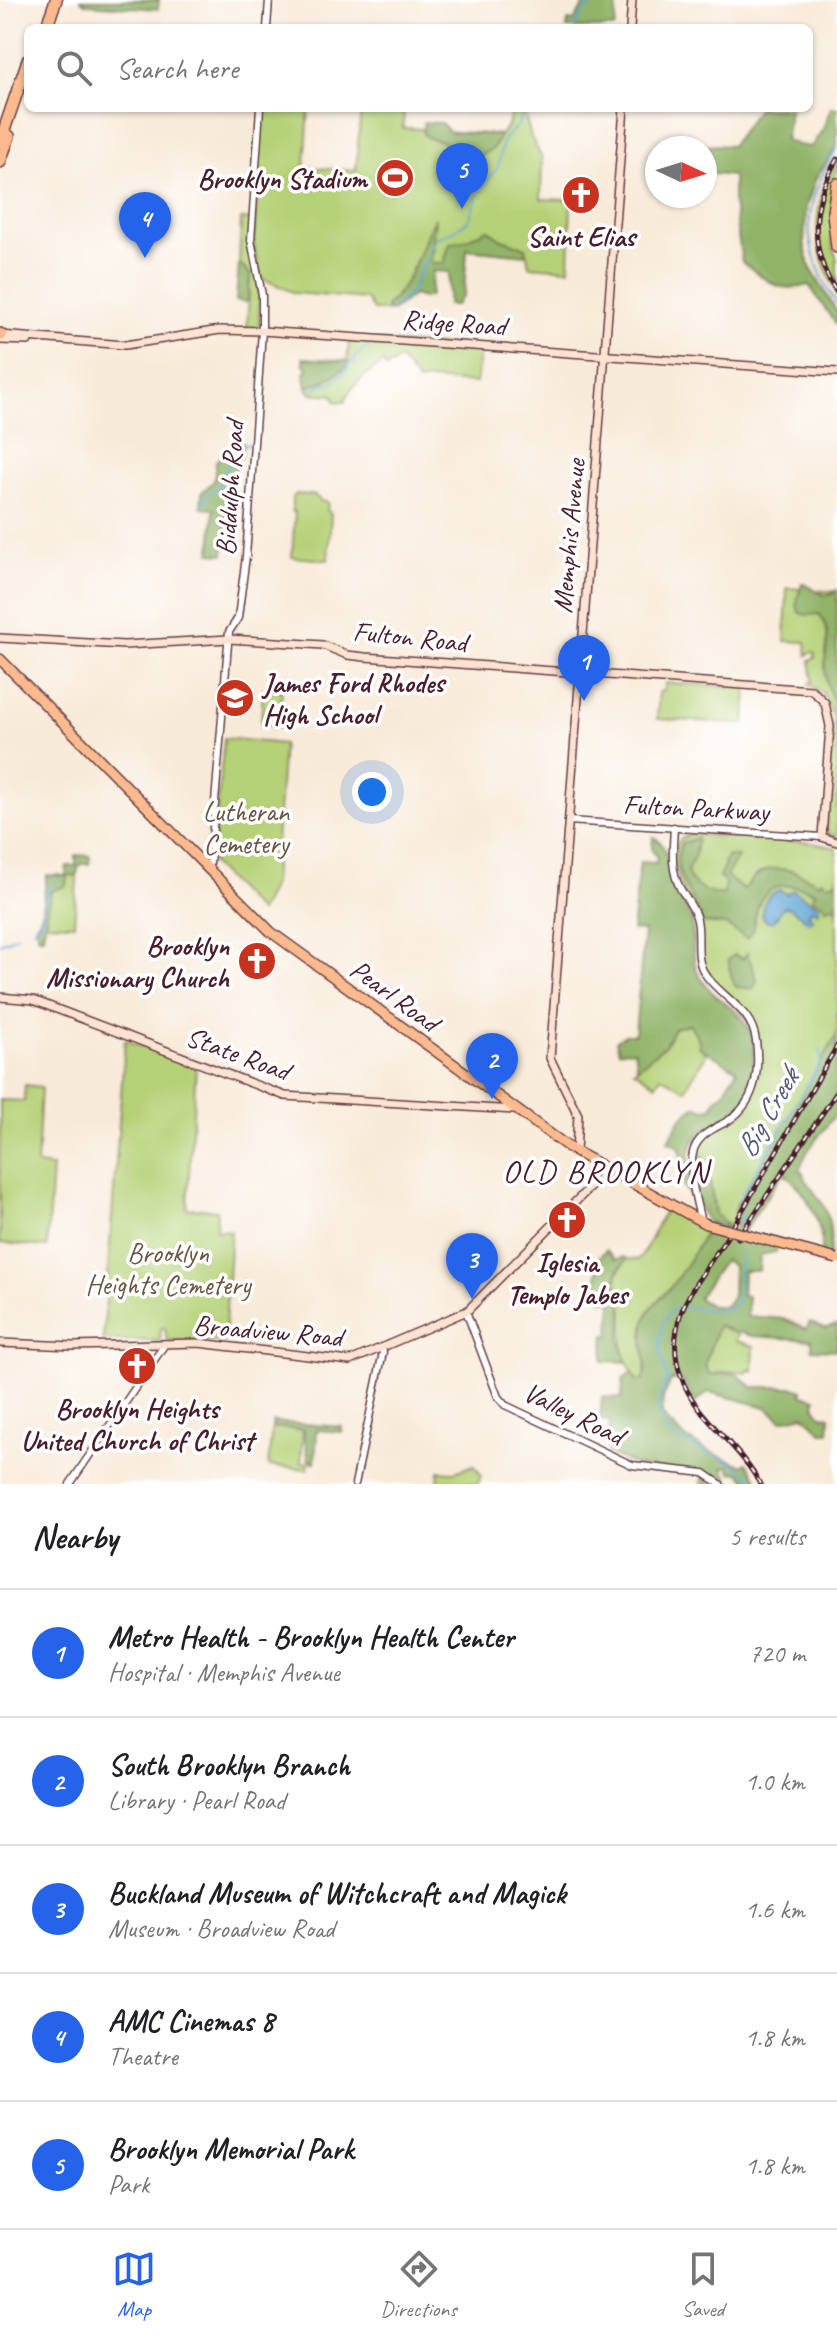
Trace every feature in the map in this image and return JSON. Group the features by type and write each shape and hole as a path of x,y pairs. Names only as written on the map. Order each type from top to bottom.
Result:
{"highway":[{"path":"40,24 49,0"},
{"path":"47,24 56,0"},
{"path":"0,142 24,72"},
{"path":"0,162 24,93"},
{"path":"837,184 833,213 837,247"}],"main road":[{"path":"630,24 632,0"},
{"name":"Memphis Avenue","path":"576,1153 578,1115 550,1058 624,112"},
{"name":"Ridge Road","path":"0,336 133,345 220,330 262,331 837,372"},
{"name":"Fulton Road","path":"0,638 124,645 229,639 323,645 347,655 363,657 785,686 815,691 825,703 830,726 822,837"},
{"name":"Pearl Road","path":"0,659 271,932 576,1153 703,1223 837,1259"},
{"path":"822,837 837,842"},
{"name":"State Road","path":"0,997 33,1000 285,1096 517,1110"},
{"name":"Broadview Road","path":"0,1343 73,1346 199,1343 346,1362 466,1311 607,1170"}],"street":[{"path":"267,24 269,0"},
{"name":"Biddulph Road","path":"206,867 210,863 230,629 238,618 245,567 262,331 262,295 251,240 260,112"},
{"name":"Fulton Parkway","path":"568,821 822,837"},
{"path":"674,827 673,865 680,888 696,915 700,964 706,976 746,1016 755,1034 757,1049 754,1086 748,1102 735,1116 703,1135 693,1151 694,1197 703,1223"},
{"name":"Valley Road","path":"466,1311 498,1397 505,1405 632,1465 704,1473 720,1484"},
{"path":"70,1484 165,1344"},
{"path":"355,1484 383,1356 382,1348"}],"green space":[{"path":"81,0 159,0 158,9 86,4"},
{"path":"587,0 617,0 615,24 568,24 568,21 574,21"},
{"path":"831,107 837,108 837,146 816,178 806,207 804,243 810,267 837,312 837,326 809,285 779,286 742,262 733,203 733,176 717,174 717,145 731,146 755,112 789,112 785,140 811,147 823,129"},
{"path":"262,112 309,112 305,167 356,171 361,112 404,112 403,128 423,129 423,134 443,131 500,135 509,124 510,112 524,112 531,137 542,158 541,199 571,200 569,269 529,266 527,255 467,249 466,264 431,263 434,220 410,275 387,305 386,311 373,310 366,299 295,293 261,278 254,245"},
{"path":"424,122 441,123 450,132 500,135 494,148 465,164 455,183 450,182 445,145 423,134"},
{"path":"837,161 832,186 832,243 837,260 837,291 822,259 818,226 822,193"},
{"path":"435,218 431,263 444,263 450,243 463,241 488,229 500,238 526,248 527,255 467,249 464,294 456,305 448,305 449,272 433,271 430,296 423,298 413,295 392,311 386,311 387,305 410,275"},
{"path":"241,219 251,220 259,295 259,328 247,328 250,275 239,263"},
{"path":"239,263 250,274 248,302 236,301"},
{"path":"349,339 480,348 476,383 418,382 400,359 386,368 383,363 366,375 344,402 335,401 334,395 310,393 307,387 328,379 347,366"},
{"path":"303,358 348,361 347,366 328,379 307,387 304,372 308,367 304,365"},
{"path":"239,442 243,443 242,456 237,460 228,497 224,554 211,553 214,509 201,507 202,492 214,481 216,461"},
{"path":"296,494 314,495 328,502 327,512 331,513 328,560 292,557 295,512 292,512 292,499"},
{"path":"802,583 824,595 831,595 837,590 837,714 826,677 826,628 819,614 800,613 797,601"},
{"path":"787,588 837,592 837,837 829,834 826,828 834,718 823,693 809,684 813,681 810,660 815,658 815,653 807,655 806,642 785,641"},
{"path":"665,683 747,687 745,724 657,719 659,691 664,691"},
{"path":"263,689 282,691 279,727 261,725"},
{"name":"Lutheran Cemetery","path":"224,738 283,744 273,884 259,912 212,864"},
{"path":"691,834 814,843 837,848 837,1040 730,1230 704,1217 697,1184 696,1158 704,1139 742,1114 750,1104 755,1088 758,1042 754,1028 703,968 699,932 675,863 675,850 680,840"},
{"path":"653,837 663,846 673,884 691,919 697,971 715,995 745,1023 752,1035 754,1051 744,1102 733,1114 704,1131 693,1143 689,1163 692,1198 684,1187 680,1148 668,1141 682,1117 697,1106 711,1108 737,1070 698,1046 700,1042 690,1024 674,1028 665,1045 637,1068 634,1050 619,1051 616,1041 626,1034 635,1034 644,931 632,930 640,862 656,863 657,856 652,850"},
{"path":"697,838 695,855 687,871 692,882 701,889 712,894 724,894 725,882 719,878 724,862 728,856 738,857 726,876 743,890 762,872 784,869 819,883 822,880 828,884 837,881 837,909 833,906 826,908 812,899 815,892 780,886 766,893 761,900 747,939 726,925 703,923 684,884 678,863 682,843"},
{"path":"76,855 90,856 89,864 78,868 77,876 67,875 66,886 51,891 43,936 39,936 35,926 41,916 47,875 66,876 67,866 76,866"},
{"path":"67,866 78,867 74,924 44,923 54,875 66,876"},
{"path":"747,953 757,980 753,989 736,987 728,960 734,955 743,959"},
{"path":"690,1024 700,1042 698,1046 707,1053 685,1090 661,1076 656,1084 634,1070 665,1045 674,1028"},
{"path":"837,1035 837,1112 807,1152 799,1170 824,1206 830,1235 829,1257 821,1255 817,1220 806,1198 783,1173 742,1234 778,1244 776,1252 760,1255 759,1271 743,1271 742,1295 748,1296 747,1316 784,1319 806,1329 810,1322 825,1329 837,1325 837,1350 812,1349 812,1340 738,1334 718,1325 705,1364 709,1375 732,1373 752,1387 794,1387 802,1390 802,1395 816,1398 815,1407 821,1415 830,1416 829,1432 822,1432 804,1415 782,1420 766,1407 709,1392 695,1403 682,1380 671,1380 663,1398 662,1414 670,1424 708,1451 742,1465 747,1462 760,1484 751,1484 740,1473 731,1472 729,1466 723,1468 731,1484 720,1484 708,1477 709,1484 702,1484 702,1474 637,1466 608,1454 610,1421 600,1420 602,1397 622,1398 623,1379 632,1373 637,1381 644,1380 643,1336 648,1313 678,1277 710,1225 736,1232 735,1207","holes":["724,1260 733,1266 732,1297 726,1306 711,1306 698,1298"]},
{"name":"Brooklyn Heights Cemetery","path":"125,1040 196,1067 187,1208 217,1210 216,1230 231,1231 224,1342 167,1340 165,1328 161,1328 160,1341 103,1340"},
{"path":"25,1085 41,1087 37,1165 52,1167 47,1247 0,1243 0,1100 24,1101"},
{"path":"698,1149 707,1162 715,1214 729,1226 708,1222 699,1206 695,1177"},
{"path":"665,1210 710,1225 678,1277 648,1314 643,1337 644,1381 637,1381 623,1348 623,1314 617,1280 627,1259 638,1260 642,1256"},
{"path":"606,1250 616,1260 627,1259 618,1270 616,1287 623,1310 620,1340 626,1362 603,1361 605,1335 610,1335 612,1301 601,1300 602,1292 597,1287 598,1258"},
{"path":"717,1325 738,1334 736,1341 754,1346 753,1371 748,1369 747,1373 728,1371 709,1375 705,1364"},
{"path":"272,1422 342,1427 342,1432 317,1430 315,1462 309,1461 303,1430 272,1427"},
{"path":"272,1427 303,1430 301,1462 309,1463 308,1469 268,1466"},
{"path":"474,1465 481,1475 478,1484 438,1484 439,1471 454,1472"}],"water":[{"path":"779,890 787,894 793,890 819,906 817,912 812,909 808,915 813,919 809,922 787,907 780,911 774,921 767,922 762,916 764,904"}],"waterway":[{"path":"577,24 586,9 604,0"},
{"path":"391,309 411,292 436,238 469,220 478,194 498,167 503,140 518,125 523,112"},
{"name":"Big Creek","path":"837,149 816,190 809,226 816,263 837,304"},
{"path":"312,390 325,383 330,384 347,369 350,362 355,362 355,356 373,343"},
{"path":"202,506 208,494 219,487 236,447 250,444"},
{"path":"33,929 42,918 47,892 56,882"},
{"path":"0,943 16,936"},
{"name":"Big Creek","path":"742,1230 740,1198 818,1067 820,1050"},
{"name":"Big Creek","path":"741,1253 737,1302 719,1310 678,1308 670,1312 664,1322 660,1344 668,1379 658,1403 660,1420 671,1433 744,1471 756,1484"}],"railway":[{"path":"837,159 822,193 816,226 821,260 837,293"},
{"path":"760,1484 687,1391 677,1361 677,1331 690,1294 730,1232 837,1046"},
{"path":"738,1238 837,1092"}],"place":[{"name":"Brooklyn Stadium","path":"395,178"},
{"name":"Saint Elias","path":"581,195"},
{"name":"Brooklyn Memorial Park","path":"462,209"},
{"name":"AMC Cinemas 8","path":"145,258"},
{"name":"James Ford Rhodes High School","path":"235,698"},
{"name":"Metro Health - Brooklyn Health Center","path":"584,701"},
{"name":"Brooklyn Missionary Church","path":"257,961"},
{"name":"South Brooklyn Branch","path":"492,1099"},
{"name":"Iglesia Templo Jabes","path":"567,1220"},
{"name":"Buckland Museum of Witchcraft and Magick","path":"472,1299"},
{"name":"Brooklyn Heights United Church of Christ","path":"137,1366"}],"district":[{"name":"OLD BROOKLYN","path":"606,1171"}]}
